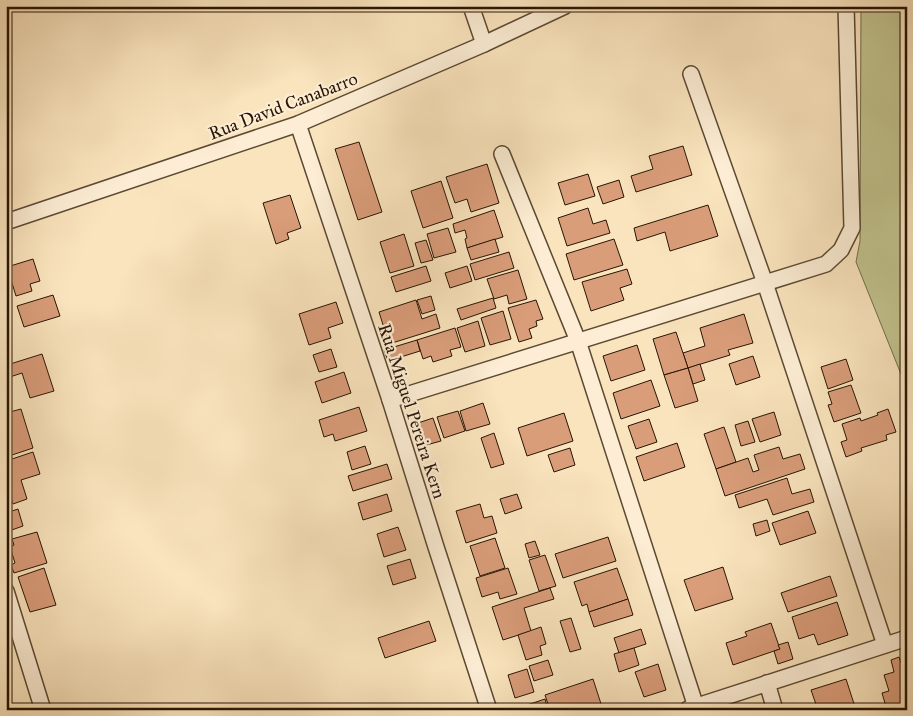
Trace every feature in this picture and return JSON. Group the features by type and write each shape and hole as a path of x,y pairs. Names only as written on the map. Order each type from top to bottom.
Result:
{"street":[{"path":"471,6 484,44"},
{"name":"Rua David Canabarro","path":"6,222 298,124 484,44 565,6"},
{"path":"390,400 826,264 842,250 852,228 846,6"},
{"path":"691,74 764,283 885,645"},
{"name":"Rua Miguel Pereira Kern","path":"298,124 390,400 489,710"},
{"path":"502,154 578,341 692,708 726,704 768,683 907,638"},
{"path":"6,591 43,710"},
{"path":"768,683 775,710"}],"green space":[{"path":"861,6 907,6 907,389 856,262 860,241"}],"building":[{"path":"763,6 776,6 765,11"},
{"path":"359,142 382,212 358,220 335,149"},
{"path":"683,146 692,175 636,192 631,176 653,169 649,156"},
{"path":"487,164 499,203 471,212 467,199 455,203 446,177"},
{"path":"588,174 595,196 565,205 558,183"},
{"path":"619,180 624,197 603,204 597,187"},
{"path":"441,181 453,218 423,228 411,191"},
{"path":"290,195 301,228 287,233 289,239 276,244 263,203"},
{"path":"708,205 718,236 670,251 665,232 637,241 634,228"},
{"path":"588,208 593,224 606,220 610,233 567,246 558,218"},
{"path":"494,210 503,237 467,248 465,230 455,233 453,224"},
{"path":"448,228 456,252 434,258 427,234"},
{"path":"404,234 414,266 390,273 380,242"},
{"path":"495,239 499,252 471,260 467,248"},
{"path":"614,239 623,265 574,280 566,254"},
{"path":"426,240 433,260 421,263 415,243"},
{"path":"509,252 514,268 475,280 470,264"},
{"path":"33,259 40,281 30,284 32,291 16,296 7,267"},
{"path":"426,266 431,281 396,292 391,277"},
{"path":"467,266 472,281 450,288 445,273"},
{"path":"627,269 632,284 620,288 624,300 591,311 582,282"},
{"path":"518,270 527,299 509,304 507,295 494,299 487,279"},
{"path":"53,295 60,316 24,327 17,306"},
{"path":"431,296 435,310 422,314 417,300"},
{"path":"493,298 496,308 461,320 457,309"},
{"path":"416,300 422,319 436,314 440,328 389,344 379,312"},
{"path":"536,300 543,319 536,321 537,326 529,329 532,338 519,342 508,308"},
{"path":"336,302 343,323 328,328 331,338 309,345 299,314"},
{"path":"503,311 511,339 490,345 481,318"},
{"path":"744,314 753,343 728,350 730,355 688,368 683,353 705,346 700,328"},
{"path":"478,321 485,346 465,352 457,328"},
{"path":"455,328 461,347 450,350 452,356 433,362 431,356 423,359 417,340"},
{"path":"676,332 688,368 664,375 653,339"},
{"path":"417,340 420,351 388,361 384,350"},
{"path":"637,345 645,370 611,381 603,356"},
{"path":"331,349 337,367 319,372 313,355"},
{"path":"42,354 54,391 30,398 22,373 10,377 7,365"},
{"path":"753,356 760,377 736,385 729,364"},
{"path":"846,359 853,380 828,389 821,367"},
{"path":"700,364 705,380 693,384 688,368"},
{"path":"688,368 698,401 675,408 664,375"},
{"path":"344,372 351,393 322,403 315,382"},
{"path":"651,380 660,406 621,419 613,393"},
{"path":"851,385 861,413 834,422 828,405 832,404 828,392"},
{"path":"483,403 490,424 466,431 460,411"},
{"path":"359,407 367,431 335,441 333,434 324,437 319,420"},
{"path":"21,409 33,448 6,457 6,413"},
{"path":"888,409 896,432 886,435 887,440 861,448 862,451 846,457 841,442 847,440 842,424 860,418 861,421"},
{"path":"458,411 465,431 444,438 437,417"},
{"path":"774,412 781,435 760,442 752,419"},
{"path":"564,413 573,441 527,456 518,428"},
{"path":"433,418 441,441 419,447 412,425"},
{"path":"649,419 657,442 636,449 628,426"},
{"path":"748,421 755,442 741,446 735,425"},
{"path":"724,427 736,462 716,469 704,434"},
{"path":"494,433 504,464 491,468 481,438"},
{"path":"677,443 685,467 644,481 636,457"},
{"path":"365,446 371,464 352,470 347,452"},
{"path":"779,447 783,459 800,454 805,469 725,496 716,469 748,458 753,472 759,470 754,455"},
{"path":"570,448 575,465 554,472 548,455"},
{"path":"33,452 40,474 21,480 27,499 13,504 6,485 6,461"},
{"path":"387,464 392,479 353,491 348,476"},
{"path":"787,478 792,494 810,489 814,502 773,515 767,499 739,508 735,495"},
{"path":"387,494 392,511 363,520 358,503"},
{"path":"517,494 522,508 505,514 500,499"},
{"path":"480,504 484,518 492,516 497,533 466,543 456,511"},
{"path":"18,509 23,526 6,532 6,513"},
{"path":"808,511 816,533 780,545 772,523"},
{"path":"767,520 770,531 756,536 753,524"},
{"path":"398,527 406,550 384,557 377,534"},
{"path":"37,532 47,563 14,573 11,565 15,563 10,547 14,545 12,539"},
{"path":"608,537 616,561 563,578 555,554"},
{"path":"495,538 505,568 480,576 470,546"},
{"path":"535,541 540,555 529,558 525,544"},
{"path":"545,555 556,586 539,591 529,560"},
{"path":"410,559 416,578 393,585 387,566"},
{"path":"723,567 733,599 695,611 684,580"},
{"path":"44,568 56,605 30,612 18,577"},
{"path":"508,568 517,594 500,599 498,592 482,597 476,578"},
{"path":"617,568 628,599 589,612 587,604 582,606 574,582"},
{"path":"830,576 837,596 788,612 781,593"},
{"path":"550,588 554,599 524,608 531,631 503,640 492,607"},
{"path":"628,599 633,615 594,627 589,612"},
{"path":"837,602 848,635 818,645 814,634 799,639 792,617"},
{"path":"571,618 581,649 570,652 560,621"},
{"path":"429,621 436,641 385,658 378,638"},
{"path":"771,623 780,649 733,665 726,643 747,636 745,632"},
{"path":"541,627 546,644 540,646 542,655 526,660 518,635"},
{"path":"641,629 646,644 619,653 614,638"},
{"path":"788,642 793,659 778,664 774,651 780,649 778,645"},
{"path":"634,648 639,665 619,672 614,654"},
{"path":"899,657 907,676 907,700 902,701 905,710 887,710 882,693 889,691 884,675 894,672 891,660"},
{"path":"548,660 553,675 534,681 529,666"},
{"path":"658,664 666,690 644,697 635,672"},
{"path":"527,669 534,692 515,698 508,675"},
{"path":"593,679 603,710 550,710 545,695"},
{"path":"846,679 856,710 818,710 811,690"},
{"path":"545,699 548,710 518,710 518,708"}]}
